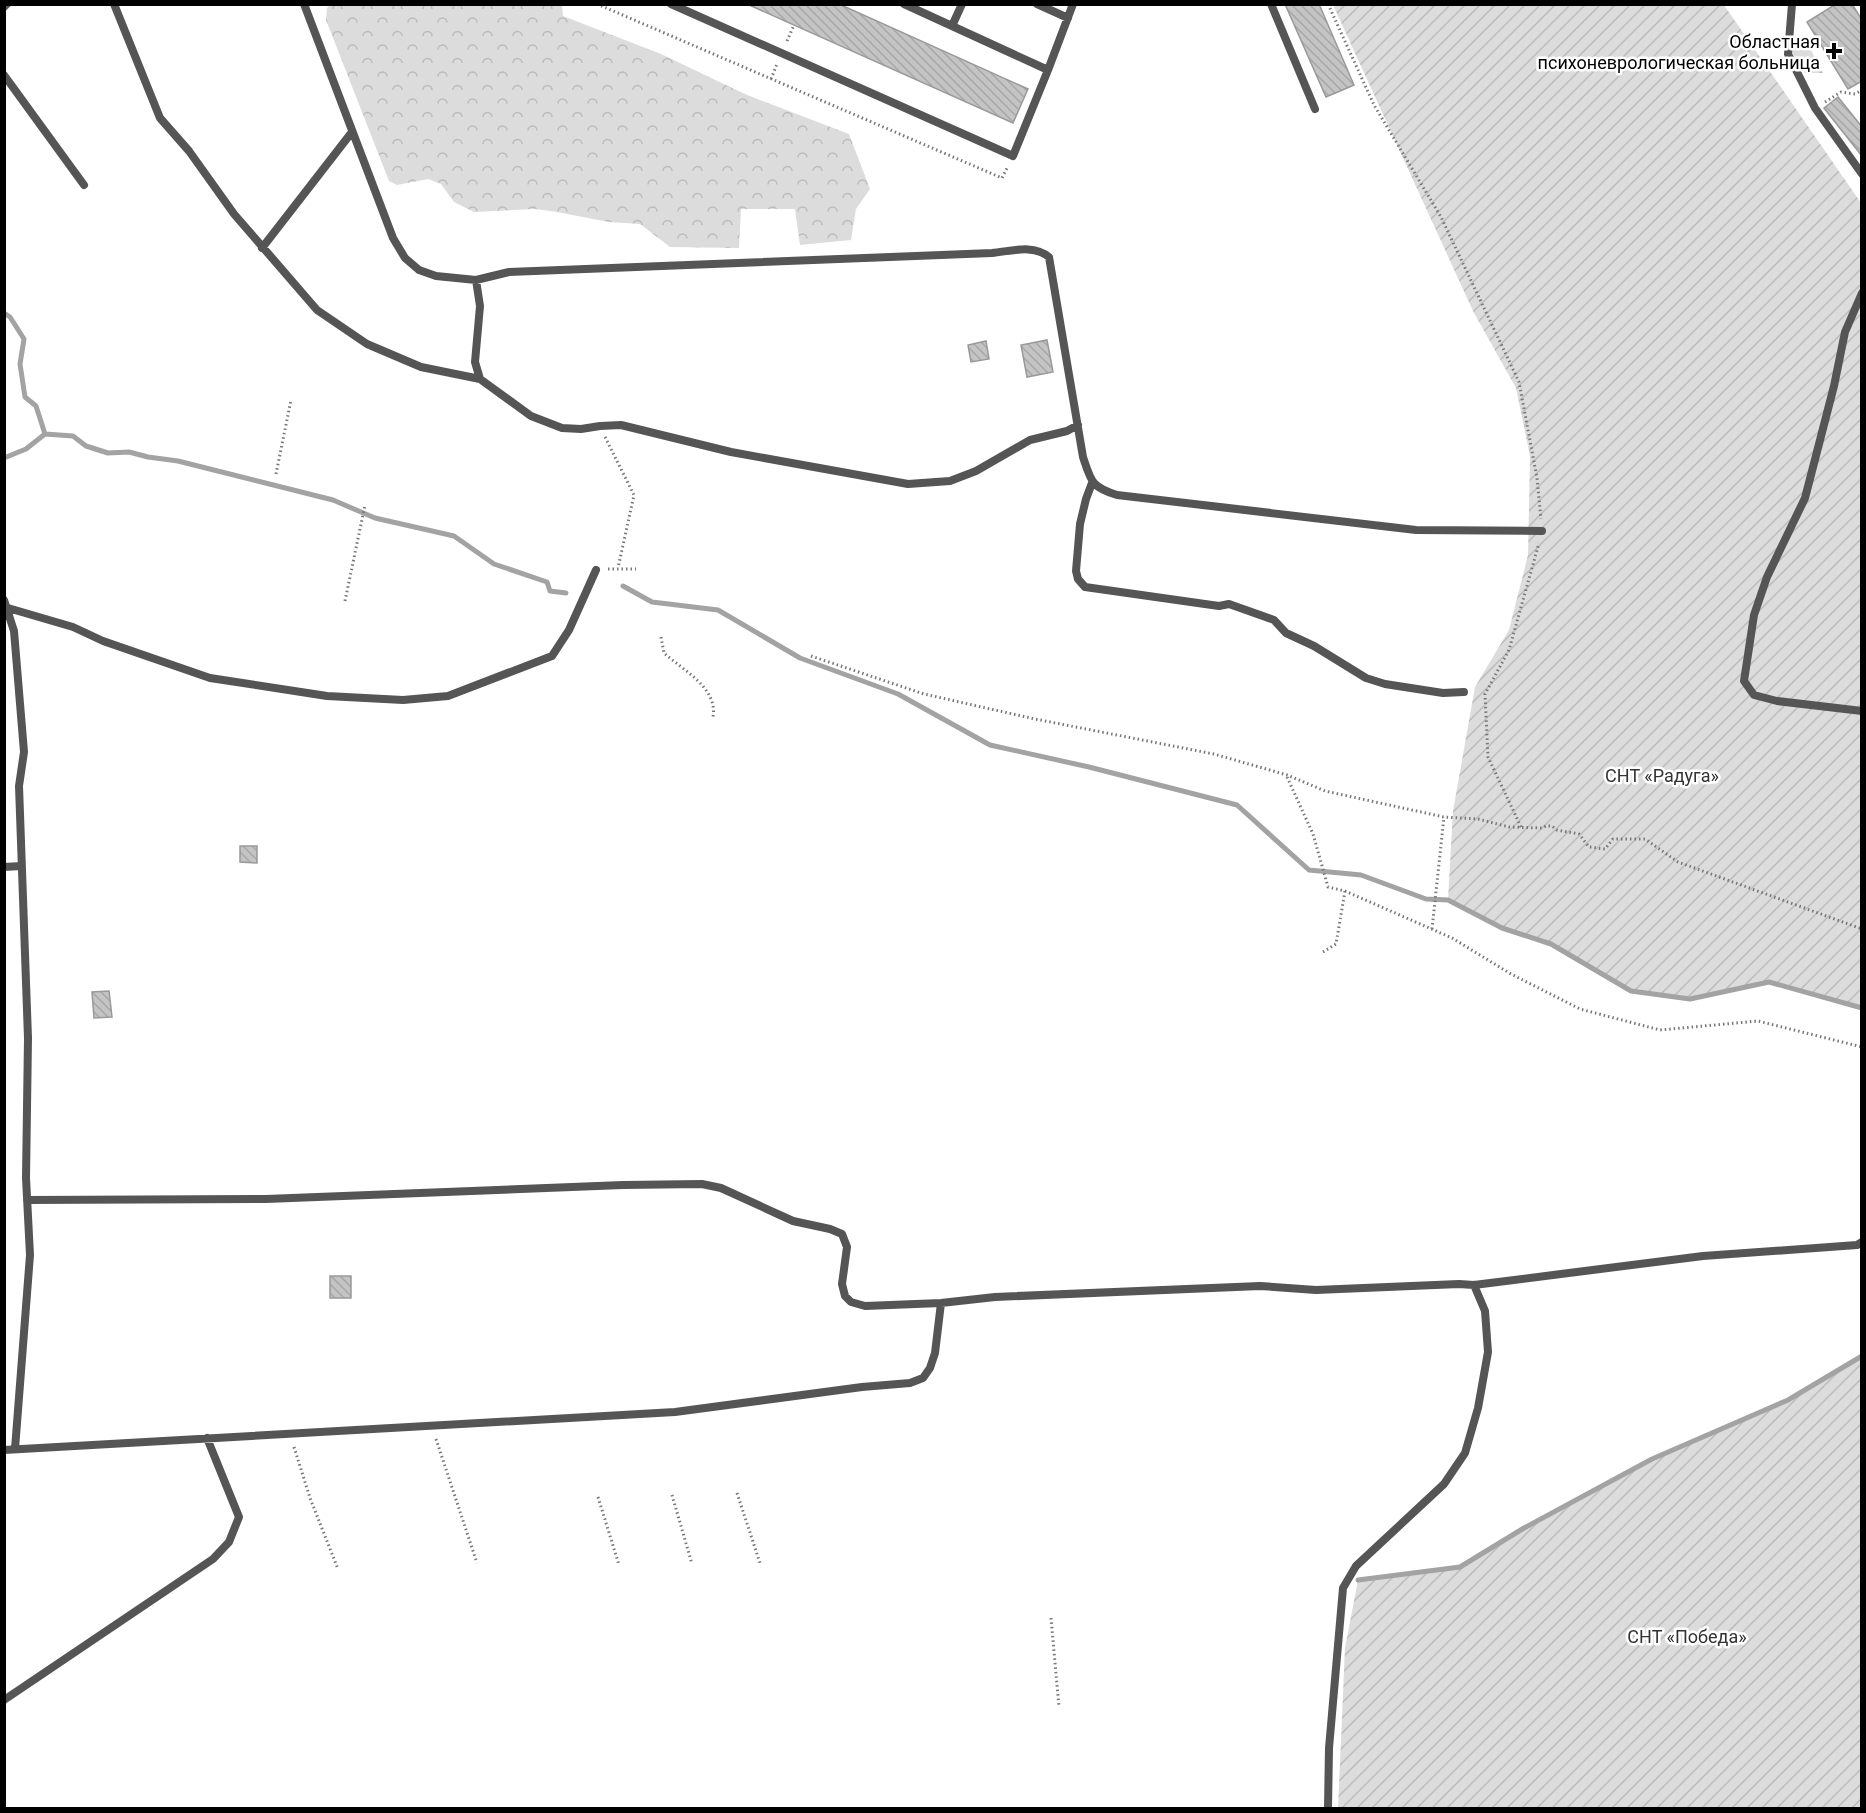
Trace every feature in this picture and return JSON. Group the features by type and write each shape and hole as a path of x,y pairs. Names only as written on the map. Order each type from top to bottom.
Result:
{"lane":[{"path":"114,4 160,118 189,151 234,214 317,310 367,344 421,367 480,379 531,416 562,429 621,426 731,453 908,484 950,481 976,471 1030,440 1067,431 1078,425"},
{"path":"304,4 393,238 405,258 419,270 436,276 476,280 509,272 992,253 1030,248 1049,257 1083,457 1092,483 1101,490 1117,495 1404,528 1542,531"},
{"path":"671,4 1013,156 1073,4"},
{"path":"904,4 1048,70"},
{"path":"952,26 962,4"},
{"path":"1037,4 1068,18"},
{"path":"1271,4 1315,109"},
{"path":"1792,4 1788,54 1815,108 1862,174"},
{"path":"4,75 84,185"},
{"path":"262,248 352,132"},
{"path":"476,280 480,306 475,362 480,379"},
{"path":"1862,293 1845,332 1834,386 1805,498 1767,577 1754,615 1744,681 1754,694 1777,701 1862,711"},
{"path":"1092,483 1080,524 1076,572 1078,579 1085,587 1219,606 1229,604 1274,620 1286,633 1314,646 1366,678 1385,684 1443,693 1464,692"},
{"path":"6,604 210,678 327,696 403,700 448,696 552,656 569,630 596,570"},
{"path":"6,604 14,630 24,752 19,786 28,1038 27,1200 30,1255 15,1449"},
{"path":"4,867 21,866"},
{"path":"27,1200 266,1200 622,1185 702,1184 721,1188 793,1221 842,1234 847,1247 842,1284 845,1296 851,1302 865,1306 941,1303 995,1297 1271,1285 1316,1290 1474,1285 1703,1256 1857,1245 1862,1242"},
{"path":"1328,1809 1329,1749 1343,1588 1356,1566 1444,1484 1465,1453 1478,1408 1488,1352 1485,1311 1474,1285"},
{"path":"4,1450 675,1412 862,1387 910,1383 923,1378 930,1368 935,1353 941,1303"},
{"path":"4,1700 213,1559 229,1542 239,1517 207,1438"}],"path":[{"path":"597,4 1002,178 1013,156"},
{"path":"1328,4 1374,105 1441,216 1519,382 1537,478 1542,531 1509,650 1485,694 1488,757 1521,827"},
{"path":"1815,108 1841,92 1855,94 1862,90"},
{"path":"276,474 291,400"},
{"path":"600,426 634,495 618,568 636,569"},
{"path":"345,601 365,505"},
{"path":"661,638 664,653 707,689 715,706 713,717"},
{"path":"811,656 924,694 1035,719 1214,754 1287,775 1325,791 1444,817 1478,819 1509,827 1552,826 1557,830 1579,834 1589,847 1605,849 1613,839 1645,839 1678,862 1862,929"},
{"path":"1287,775 1313,834 1328,887 1345,891 1452,938 1511,974 1580,1009 1660,1030 1758,1021 1862,1047"},
{"path":"1432,929 1444,817"},
{"path":"1323,952 1335,944 1345,891"},
{"path":"431,1426 477,1563"},
{"path":"290,1433 310,1498 338,1569"},
{"path":"737,1493 760,1563"},
{"path":"672,1495 692,1564"},
{"path":"598,1497 619,1565"},
{"path":"1051,1618 1059,1707"}],"green space":[{"path":"330,5 562,5 563,16 661,54 747,95 849,134 870,189 856,209 851,240 800,245 795,209 741,209 739,248 670,247 640,224 609,222 535,209 474,212 454,202 441,184 428,179 397,185 389,181 326,20 327,8"},
{"name":"СНТ «Радуга»","path":"1333,5 1724,5 1861,203 1861,1008 1769,982 1690,999 1631,991 1551,944 1502,928 1448,900 1453,811 1475,687 1509,630 1528,555 1530,456 1516,388 1473,311"},
{"path":"1790,49 1811,50 1823,73 1805,73"},
{"name":"СНТ «Победа»","path":"1861,1356 1861,1808 1338,1808 1345,1648 1358,1580 1460,1567 1524,1528 1652,1459 1788,1400"}],"building":[{"path":"747,4 839,4 1028,89 1013,123"},
{"path":"1285,4 1319,4 1354,85 1326,97"},
{"path":"1836,4 1852,4 1862,20 1862,81 1848,89 1807,22"},
{"path":"1838,97 1862,127 1862,156 1824,108"},
{"path":"1047,340 1053,372 1027,377 1021,345"},
{"path":"986,341 989,359 971,362 968,345"},
{"path":"240,846 257,846 257,863 240,862"},
{"path":"109,991 112,1017 94,1018 92,992"},
{"path":"330,1276 351,1276 351,1298 330,1298"}],"waterway":[{"path":"4,313 10,317 24,339 20,364 25,397 36,406 45,434"},
{"path":"4,458 26,449 45,434 73,436 86,446 108,453 129,452 178,461 333,500 375,518 454,536 494,564 547,582 550,591 566,593"},
{"path":"623,586 652,602 718,610 800,658 898,694 990,745 1089,767 1237,805 1309,870 1361,875 1426,899 1448,900 1502,928 1551,944 1631,991 1690,999 1769,982 1862,1008"},
{"path":"1358,1580 1460,1567 1524,1528 1652,1459 1788,1400 1862,1356"}],"place":[{"name":"Областная психоневрологическая больница","path":"1834,51"}]}
